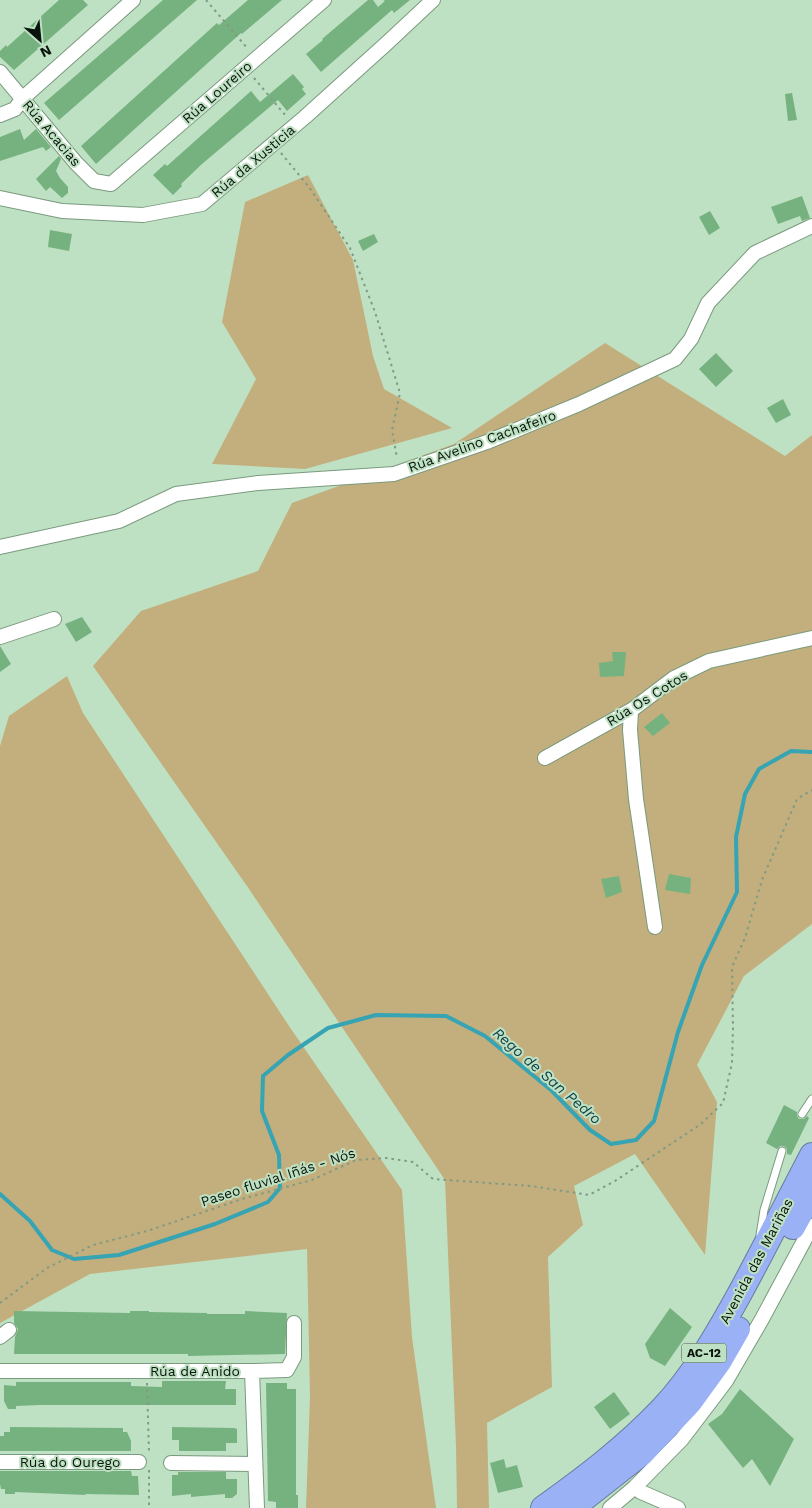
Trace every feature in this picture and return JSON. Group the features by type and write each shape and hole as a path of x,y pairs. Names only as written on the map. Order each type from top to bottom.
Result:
{"highway":[{"name":"Avenida das Mariñas","path":"543,1508 627,1443 663,1408 697,1364 724,1322 812,1155"},
{"name":"Avenida das Mariñas","path":"572,1508 642,1452 690,1402 718,1362 749,1310 812,1192"}],"street":[{"path":"0,115 15,109 23,98 133,0"},
{"name":"Rúa Loureiro","path":"112,184 324,0"},
{"name":"Rúa da Xusticia","path":"0,198 62,211 143,215 202,204 388,43 433,0"},
{"name":"Rúa Acacias","path":"0,72 76,163 94,181 112,184"},
{"name":"Rúa Avelino Cachafeiro","path":"0,546 119,521 176,494 258,483 394,474 487,442 579,404 675,359 691,339 708,303 755,253 812,226"},
{"path":"0,637 54,619"},
{"name":"Rúa Os Cotos","path":"545,758 631,711 674,678 709,662 812,638"},
{"path":"631,711 630,730 636,799 655,927"},
{"path":"610,1508 635,1487 682,1439 726,1381 812,1226"},
{"path":"252,1370 287,1370 294,1357 294,1324"},
{"name":"Rúa de Anido","path":"0,1371 252,1370 257,1508"},
{"name":"Rúa do Ourego","path":"0,1462 144,1462"},
{"path":"171,1462 255,1464"},
{"path":"635,1487 641,1492 678,1508"}],"lane":[{"path":"802,1114 812,1099"},
{"path":"752,1271 764,1210 782,1151"}],"path":[{"path":"206,0 256,58"},
{"path":"245,68 294,126"},
{"path":"273,144 309,187 350,248 375,312 400,393 392,430 396,456 401,471"},
{"name":"Paseo fluvial Iñás - Nós","path":"0,1303 47,1268 93,1245 147,1231 267,1192 312,1180 356,1160 386,1158 413,1162 433,1179 531,1186 589,1194 615,1182 701,1124 723,1103 732,1063 732,967 745,938 762,880 797,799 812,790"},
{"path":"147,1371 144,1462 149,1508"}],"shaded area":[{"path":"308,175 353,260 373,356 384,389 452,428 305,469 212,464 256,379 222,322 245,202"},
{"path":"605,343 785,456 812,435 812,924 744,976 697,1065 717,1102 705,1255 635,1154 574,1186 583,1225 548,1257 552,1387 487,1423 489,1508 457,1508 445,1180 249,889 93,666 141,611 258,571 292,503 454,444"},
{"path":"67,676 83,713 289,1026 402,1190 412,1337 436,1508 306,1508 310,1397 307,1249 90,1274 0,1323 0,746 9,716"}],"building":[{"path":"59,0 83,0 88,5 14,70 0,57 0,51 6,45 7,47"},
{"path":"163,0 197,0 59,120 44,103"},
{"path":"248,0 282,0 241,33 96,164 81,146 217,23 219,25"},
{"path":"368,0 373,0 378,7 385,1 383,0 410,0 394,13 392,10 321,72 306,54"},
{"path":"293,74 304,87 302,89 306,94 287,111 278,100 202,164 181,184 182,186 173,195 153,175 165,164 167,166 251,91 260,102"},
{"path":"792,93 797,120 788,121 785,94"},
{"path":"20,129 24,140 36,129 51,147 46,151 43,147 0,161 0,137"},
{"path":"59,156 61,159 56,171 68,187 68,193 62,198 50,187 46,191 36,179"},
{"path":"802,196 810,218 802,221 800,216 778,224 771,207"},
{"path":"710,211 720,228 709,235 699,217"},
{"path":"50,230 72,234 69,251 48,247"},
{"path":"374,234 378,242 363,251 358,241"},
{"path":"716,353 733,371 716,387 699,369"},
{"path":"783,399 791,415 776,423 767,408"},
{"path":"82,617 92,632 76,642 65,624"},
{"path":"0,646 11,664 0,672"},
{"path":"612,652 626,652 624,676 600,677 599,663 613,661"},
{"path":"662,713 670,723 653,736 644,727"},
{"path":"669,874 691,878 690,894 665,890"},
{"path":"619,876 622,892 606,898 601,879"},
{"path":"784,1105 797,1112 799,1119 804,1119 807,1116 809,1118 791,1155 787,1154 787,1149 784,1146 780,1146 777,1149 766,1143"},
{"path":"670,1308 692,1327 665,1366 650,1358 645,1344"},
{"path":"14,1311 130,1313 130,1311 149,1311 245,1314 245,1311 287,1313 285,1354 188,1356 188,1354 14,1354 15,1337 18,1329 14,1323"},
{"path":"162,1381 226,1381 225,1389 236,1389 236,1405 40,1405 16,1406 16,1409 8,1409 4,1401 4,1385 16,1386 16,1382 131,1382 131,1386 162,1387"},
{"path":"266,1383 287,1383 287,1389 296,1389 296,1495 298,1495 298,1508 276,1508 276,1502 268,1501"},
{"path":"740,1389 794,1439 770,1486 752,1459 743,1468 708,1424 722,1414"},
{"path":"614,1392 630,1414 610,1429 594,1407"},
{"path":"10,1427 123,1428 123,1432 127,1432 131,1441 131,1451 0,1451 0,1436 4,1436 4,1432 10,1432"},
{"path":"172,1427 234,1428 237,1429 237,1443 226,1443 226,1451 179,1451 179,1440 172,1440"},
{"path":"504,1459 506,1468 517,1465 523,1487 498,1493 490,1463"},
{"path":"0,1471 131,1471 132,1476 138,1476 139,1495 15,1492 15,1494 5,1494 5,1489 1,1489"},
{"path":"178,1472 226,1472 226,1479 237,1479 237,1494 232,1498 225,1498 225,1494 191,1497 191,1494 172,1496 172,1475 178,1475"}],"waterway":[{"name":"Rego de San Pedro","path":"0,1194 30,1221 52,1250 74,1259 119,1255 215,1224 268,1202 280,1188 279,1155 262,1111 263,1076 288,1055 328,1028 376,1015 446,1016 485,1036 551,1090 590,1130 611,1144 636,1140 654,1121 678,1032 702,965 737,892 736,837 745,794 759,769 791,751 812,752"}]}
